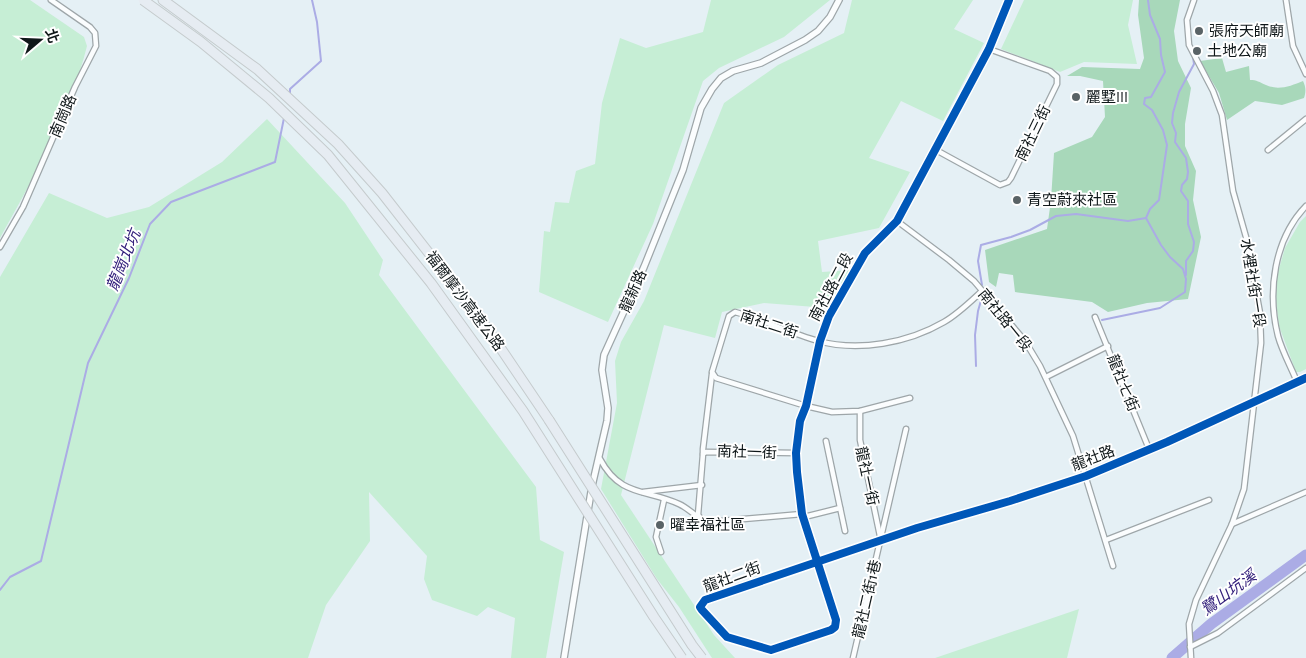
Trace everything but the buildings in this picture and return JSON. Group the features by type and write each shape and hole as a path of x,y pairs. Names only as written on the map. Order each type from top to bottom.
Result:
{"highway":[{"name":"福爾摩沙高速公路","path":"143,0 201,42 269,98 328,155 431,283 523,411 682,658"},
{"name":"福爾摩沙高速公路","path":"163,0 257,68 338,144 382,193 485,325 702,658"}],"street":[{"name":"南崗路","path":"0,247 23,207 75,87 96,46 95,33 90,26 51,0"},
{"name":"龍新路","path":"564,658 592,486 600,459 608,408 602,370 604,355 644,267 683,170 701,108 721,78 733,71 761,62 805,40 818,31 830,17 839,0"},
{"name":"南社路二段","path":"817,562 803,515 798,487 796,453 800,421 806,406 820,341 829,316 865,253 898,221 988,49 1008,0"},
{"name":"水裡社街一段","path":"1190,647 1189,624 1196,600 1232,524 1244,489 1261,343 1260,314 1246,237 1233,191 1222,115 1213,91 1189,45 1186,20 1194,0"},
{"path":"1286,0 1294,46 1306,74"},
{"name":"南社三街","path":"936,150 1000,185 1008,182 1011,178 1057,84 1057,77 1050,71 988,49"},
{"path":"1268,150 1306,120"},
{"path":"1297,382 1278,338 1272,307 1273,286 1282,242 1295,217 1306,206"},
{"name":"南社路一段","path":"898,221 950,260 974,281 1025,341 1046,377 1073,436 1113,566"},
{"path":"820,341 862,346 902,340 928,331 945,322 982,291"},
{"name":"南社二街","path":"712,372 729,316 735,312 820,341"},
{"name":"龍社七街","path":"1095,317 1149,450"},
{"path":"1046,377 1108,346"},
{"path":"712,372 716,378 806,406 832,412 860,410 910,398"},
{"path":"704,454 712,372"},
{"name":"龍社路","path":"880,540 1086,476 1149,450 1306,378"},
{"name":"龍社一街","path":"860,410 860,440 880,540"},
{"name":"龍社二街1巷","path":"853,658 906,429"},
{"path":"826,441 845,531"},
{"name":"南社一街","path":"700,518 698,514 704,454 710,451 796,453"},
{"path":"600,459 614,478 638,492 679,504 703,521 803,515 840,508"},
{"path":"638,492 702,485"},
{"path":"1232,524 1306,492"},
{"path":"661,552 656,537 664,500"},
{"path":"1106,540 1209,500"},
{"name":"龍社二街","path":"817,562 836,620 835,627 831,630 770,650 727,637 700,607 705,600 880,540"},
{"path":"1190,658 1190,647 1218,632 1306,568"}],"green space":[{"path":"0,0 30,0 84,37 87,46 80,71 61,121 0,238"},
{"path":"711,0 830,0 784,37 719,68 703,81 653,224 608,322 539,292 544,231 550,232 555,202 569,203 576,171 595,164 602,103 620,38 646,48 703,32"},
{"path":"852,0 973,0 954,29 984,43 943,121 901,101 869,158 910,172 879,228 818,241 822,272 852,270 828,308 764,303 722,312 715,338 664,325 621,495 714,635 735,658 712,658 679,607 657,579 601,489 617,403 615,361 621,342 644,301 724,103 778,65 844,33"},
{"path":"1024,0 1133,0 1128,25 1137,64 1084,62 1060,72 1001,49"},
{"path":"1139,0 1180,0 1174,31 1178,61 1191,88 1185,124 1185,146 1196,171 1193,200 1201,237 1188,299 1147,303 1108,312 1092,302 1015,292 1013,275 999,273 996,287 989,282 985,250 1047,229 1054,153 1092,137 1105,117 1103,81 1080,76 1067,76 1082,67 1140,69 1144,58 1138,15"},
{"path":"1222,58 1226,72 1249,66 1250,80 1271,87 1284,87 1303,81 1305,85 1304,98 1282,105 1255,101 1227,120 1219,93 1200,61"},
{"path":"267,119 345,203 383,260 379,275 536,487 540,540 564,552 546,658 511,658 515,618 488,607 477,616 432,600 424,579 427,556 369,492 370,541 326,605 308,658 0,658 0,277 49,193 107,218 149,207 222,162"},
{"path":"1306,216 1306,369 1296,372 1279,326 1274,286 1285,248 1300,222"},
{"path":"1079,609 1067,658 935,658"}],"waterway":[{"name":"龍崗北坑","path":"290,93 290,89 321,61 317,22 312,0"},
{"path":"1102,320 1160,308 1185,292 1186,279 1183,269 1161,245 1146,218 1150,209 1159,200 1167,145 1163,130 1152,110 1144,104 1145,98 1151,97 1165,72 1160,39 1150,15 1148,0"},
{"path":"1186,275 1186,261 1193,251 1194,242 1188,224 1188,201 1181,191 1188,172 1186,158 1175,142 1176,133 1172,123 1179,92 1194,64 1193,57"},
{"name":"龍崗北坑","path":"0,590 10,577 41,561 88,363 129,278 150,224 171,202 275,162 284,118"},
{"path":"982,285 978,261 981,245 1030,230 1056,216 1076,214 1128,221 1146,218"},
{"path":"976,366 975,335 982,297"},
{"name":"鷺山坑溪","path":"1172,658 1211,624 1306,555"}],"cycle path":[{"path":"1009,0 989,49 897,221 865,253 829,316 820,341 806,406 800,421 796,453 802,514 836,620 835,627 771,650 727,637 702,610 700,607 705,600 917,528 1010,501 1086,476 1167,442 1306,378"}],"place":[{"name":"張府天師廟","path":"1199,31"},
{"name":"土地公廟","path":"1197,51"},
{"name":"麗墅III","path":"1076,97"},
{"name":"青空蔚來社區","path":"1017,200"},
{"name":"曜幸福社區","path":"660,525"}]}
